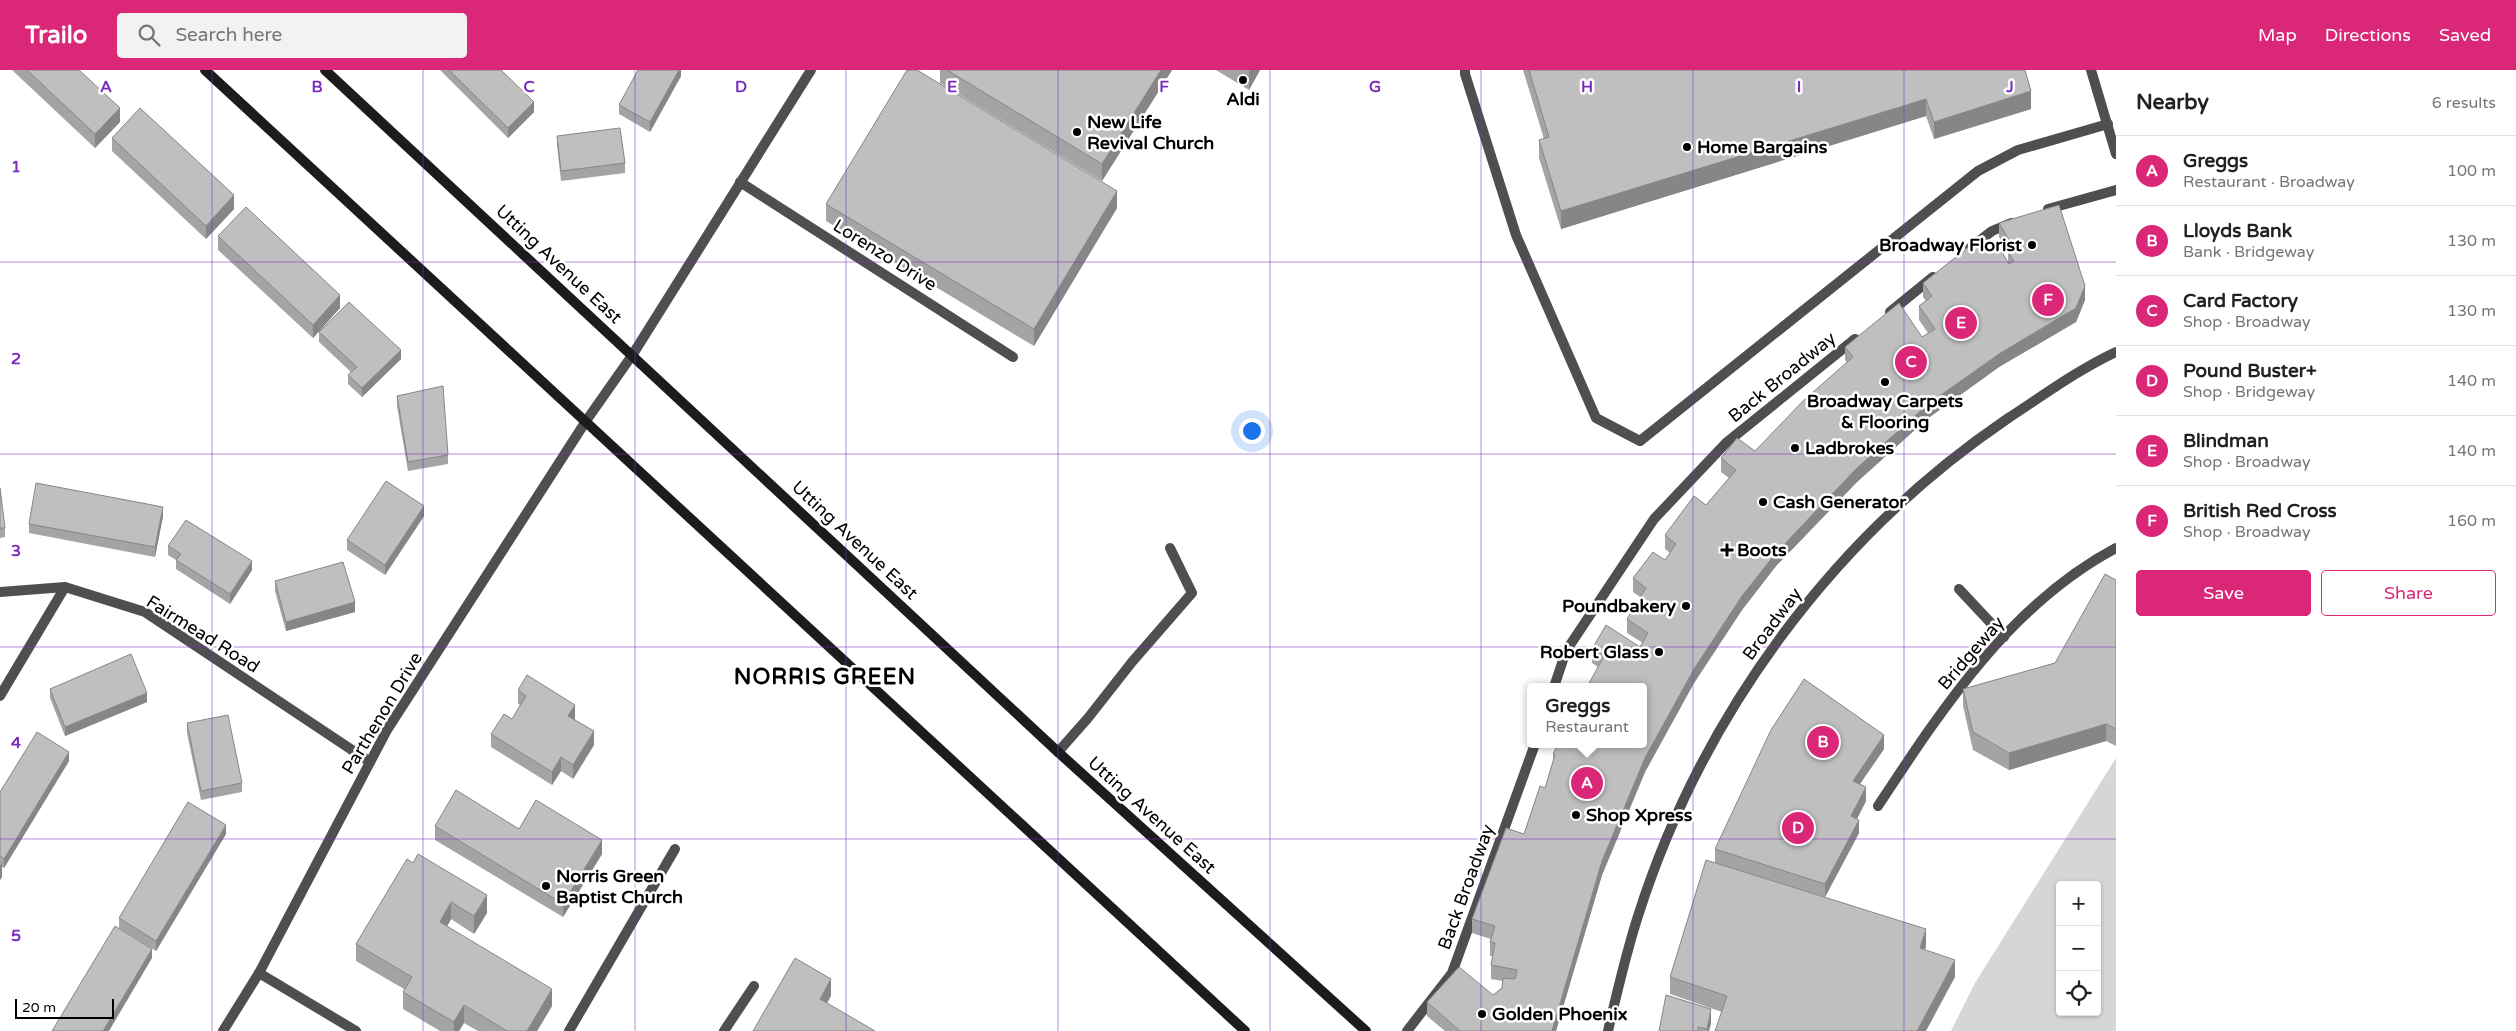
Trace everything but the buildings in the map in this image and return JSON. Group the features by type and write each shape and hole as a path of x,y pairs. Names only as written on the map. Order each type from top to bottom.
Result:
{"street":[{"path":"205,70 1244,1031"},
{"name":"Utting Avenue East","path":"325,70 633,354 1058,752 1366,1031"},
{"path":"586,421 633,354 811,70"},
{"path":"1465,70 1516,235 1596,418 1640,441 1978,171 2018,150 2108,124"},
{"path":"2092,70 2115,149"},
{"name":"Lorenzo Drive","path":"740,182 1013,356"},
{"path":"2038,213 2116,190"},
{"path":"1963,254 1992,231 2022,219"},
{"path":"1882,318 1941,271"},
{"name":"Back Broadway","path":"1555,683 1566,651 1654,519 1726,443 1867,330"},
{"name":"Broadway","path":"1608,1031 1638,915 1683,800 1752,678 1779,638 1839,565 1906,496 1986,433 2116,352"},
{"name":"Parthenon Drive","path":"223,1031 259,974 387,730 586,421"},
{"path":"1058,752 1132,662 1192,594 1170,548"},
{"name":"Bridgeway","path":"1878,806 1969,674 2049,593 2098,557 2116,548"},
{"path":"0,696 65,587"},
{"name":"Fairmead Road","path":"0,592 65,587 145,612 370,762"},
{"path":"1959,588 2004,637"},
{"name":"Back Broadway","path":"1407,1031 1452,973 1534,748"},
{"path":"569,1031 675,849"},
{"path":"259,974 356,1031"},
{"path":"724,1031 754,986"}],"shaded area":[{"path":"2116,758 2116,1031 1951,1031 1975,983"}],"place":[{"name":"Aldi","path":"1243,80"},
{"name":"New Life Revival Church","path":"1077,132"},
{"name":"Home Bargains","path":"1687,147"},
{"name":"Broadway Florist","path":"2032,245"},
{"name":"British Red Cross","path":"2048,300"},
{"name":"Blindman","path":"1961,323"},
{"name":"Card Factory","path":"1911,362"},
{"name":"Broadway Carpets & Flooring","path":"1885,382"},
{"name":"Ladbrokes","path":"1795,448"},
{"name":"Cash Generator","path":"1763,502"},
{"name":"Boots","path":"1727,550"},
{"name":"Poundbakery","path":"1686,606"},
{"name":"Robert Glass","path":"1659,652"},
{"name":"Lloyds Bank","path":"1823,742"},
{"name":"Greggs","path":"1587,783"},
{"name":"Shop Xpress","path":"1576,815"},
{"name":"Pound Buster+","path":"1798,828"},
{"name":"Norris Green Baptist Church","path":"546,886"},
{"name":"Golden Phoenix","path":"1482,1014"}],"district":[{"name":"NORRIS GREEN","path":"825,676"}]}
